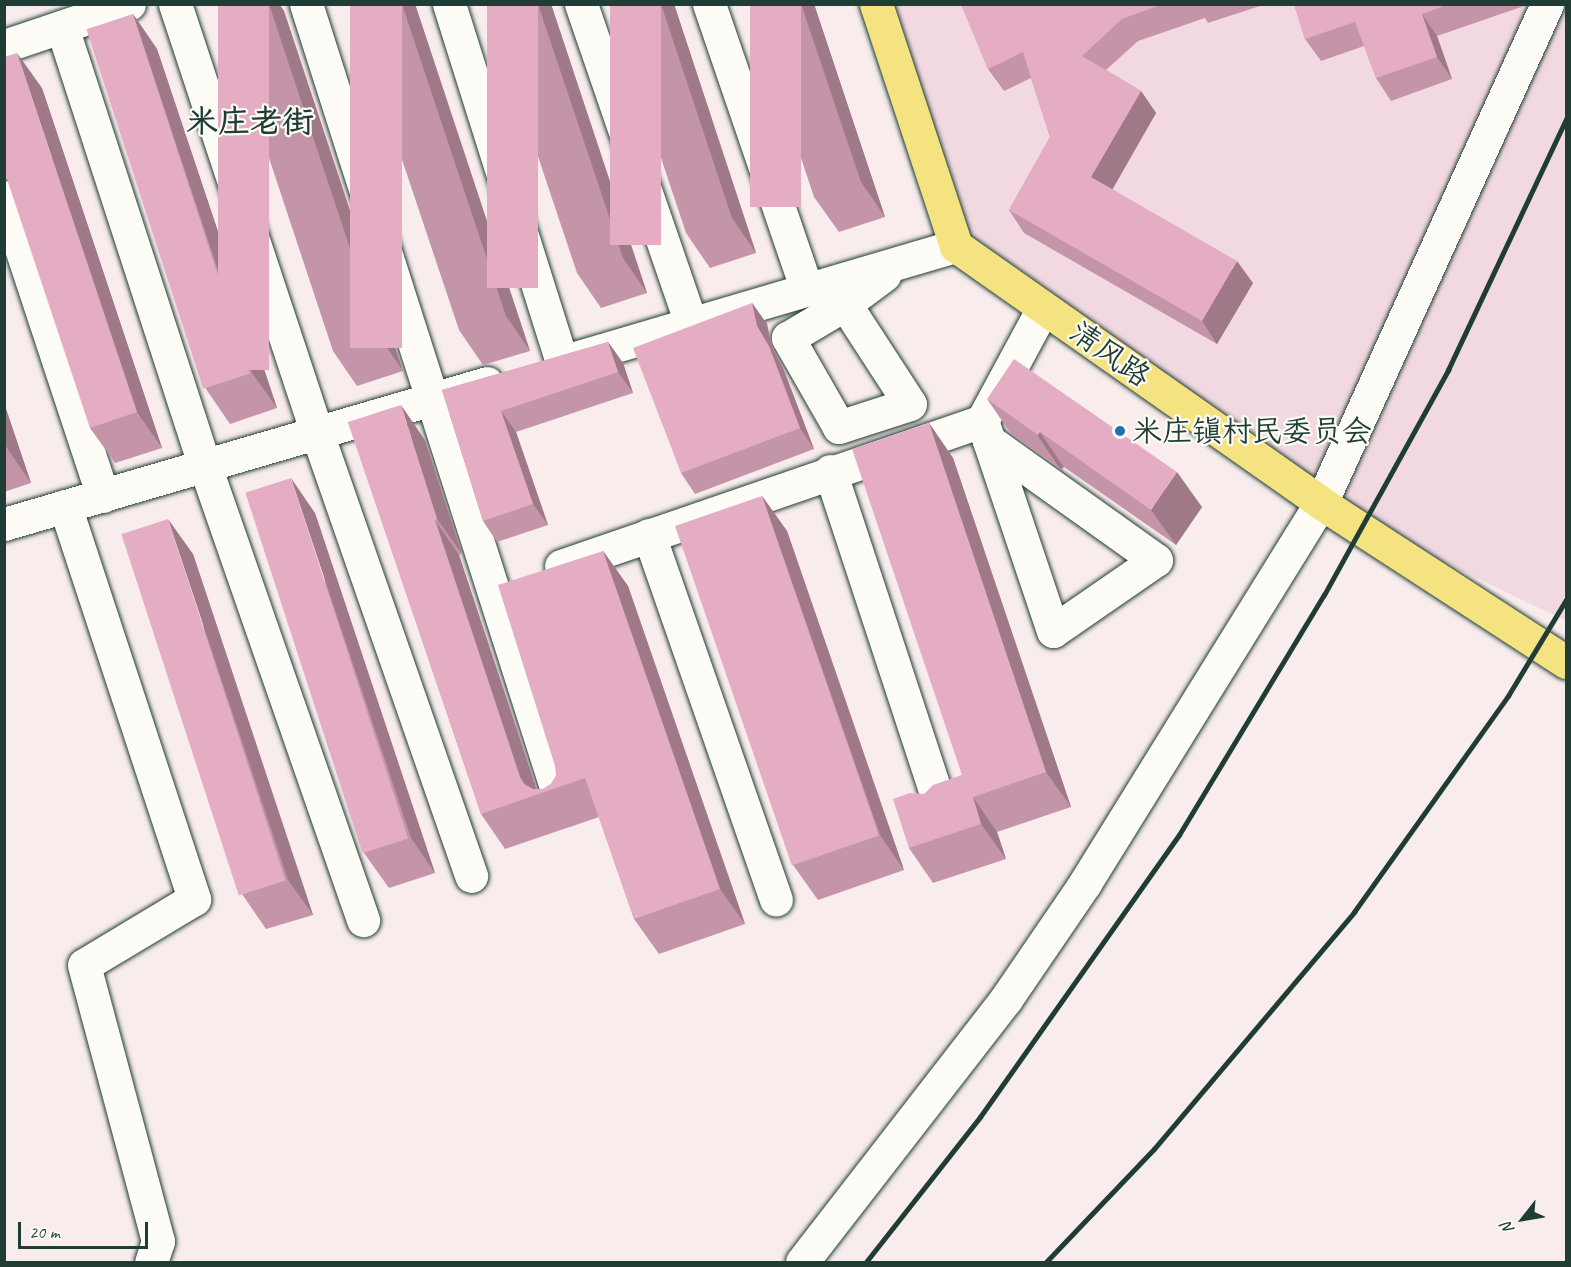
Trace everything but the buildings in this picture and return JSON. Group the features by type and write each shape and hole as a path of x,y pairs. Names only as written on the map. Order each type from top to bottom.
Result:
{"main road":[{"path":"876,4 956,246"},
{"name":"清风路","path":"956,246 1322,503 1566,662"}],"street":[{"path":"4,46 129,4"},
{"path":"175,4 317,433 471,876"},
{"path":"306,4 562,806"},
{"path":"449,4 562,362"},
{"path":"581,4 691,324"},
{"path":"709,4 807,290"},
{"path":"802,1263 1006,999 1085,883 1322,503 1547,4"},
{"path":"62,27 205,466 363,920"},
{"path":"4,197 103,496"},
{"path":"4,524 956,246"},
{"path":"845,304 902,262"},
{"path":"986,431 1007,454 1155,560 1053,631 986,431 1043,308"},
{"path":"549,570 830,471 986,431"},
{"path":"830,471 942,811"},
{"path":"65,506 194,899 84,965 158,1241 151,1263"},
{"path":"650,535 776,899"}],"shaded area":[{"path":"876,5 1566,5 1566,621 1321,503 956,246"}],"railway":[{"path":"866,1262 980,1117 1179,835 1324,595 1448,370 1566,119"},
{"path":"1046,1262 1154,1149 1354,912 1508,696 1566,600"}],"place":[{"name":"米庄镇村民委员会","path":"1120,431"}],"district":[{"name":"米庄老街","path":"250,122"}]}
